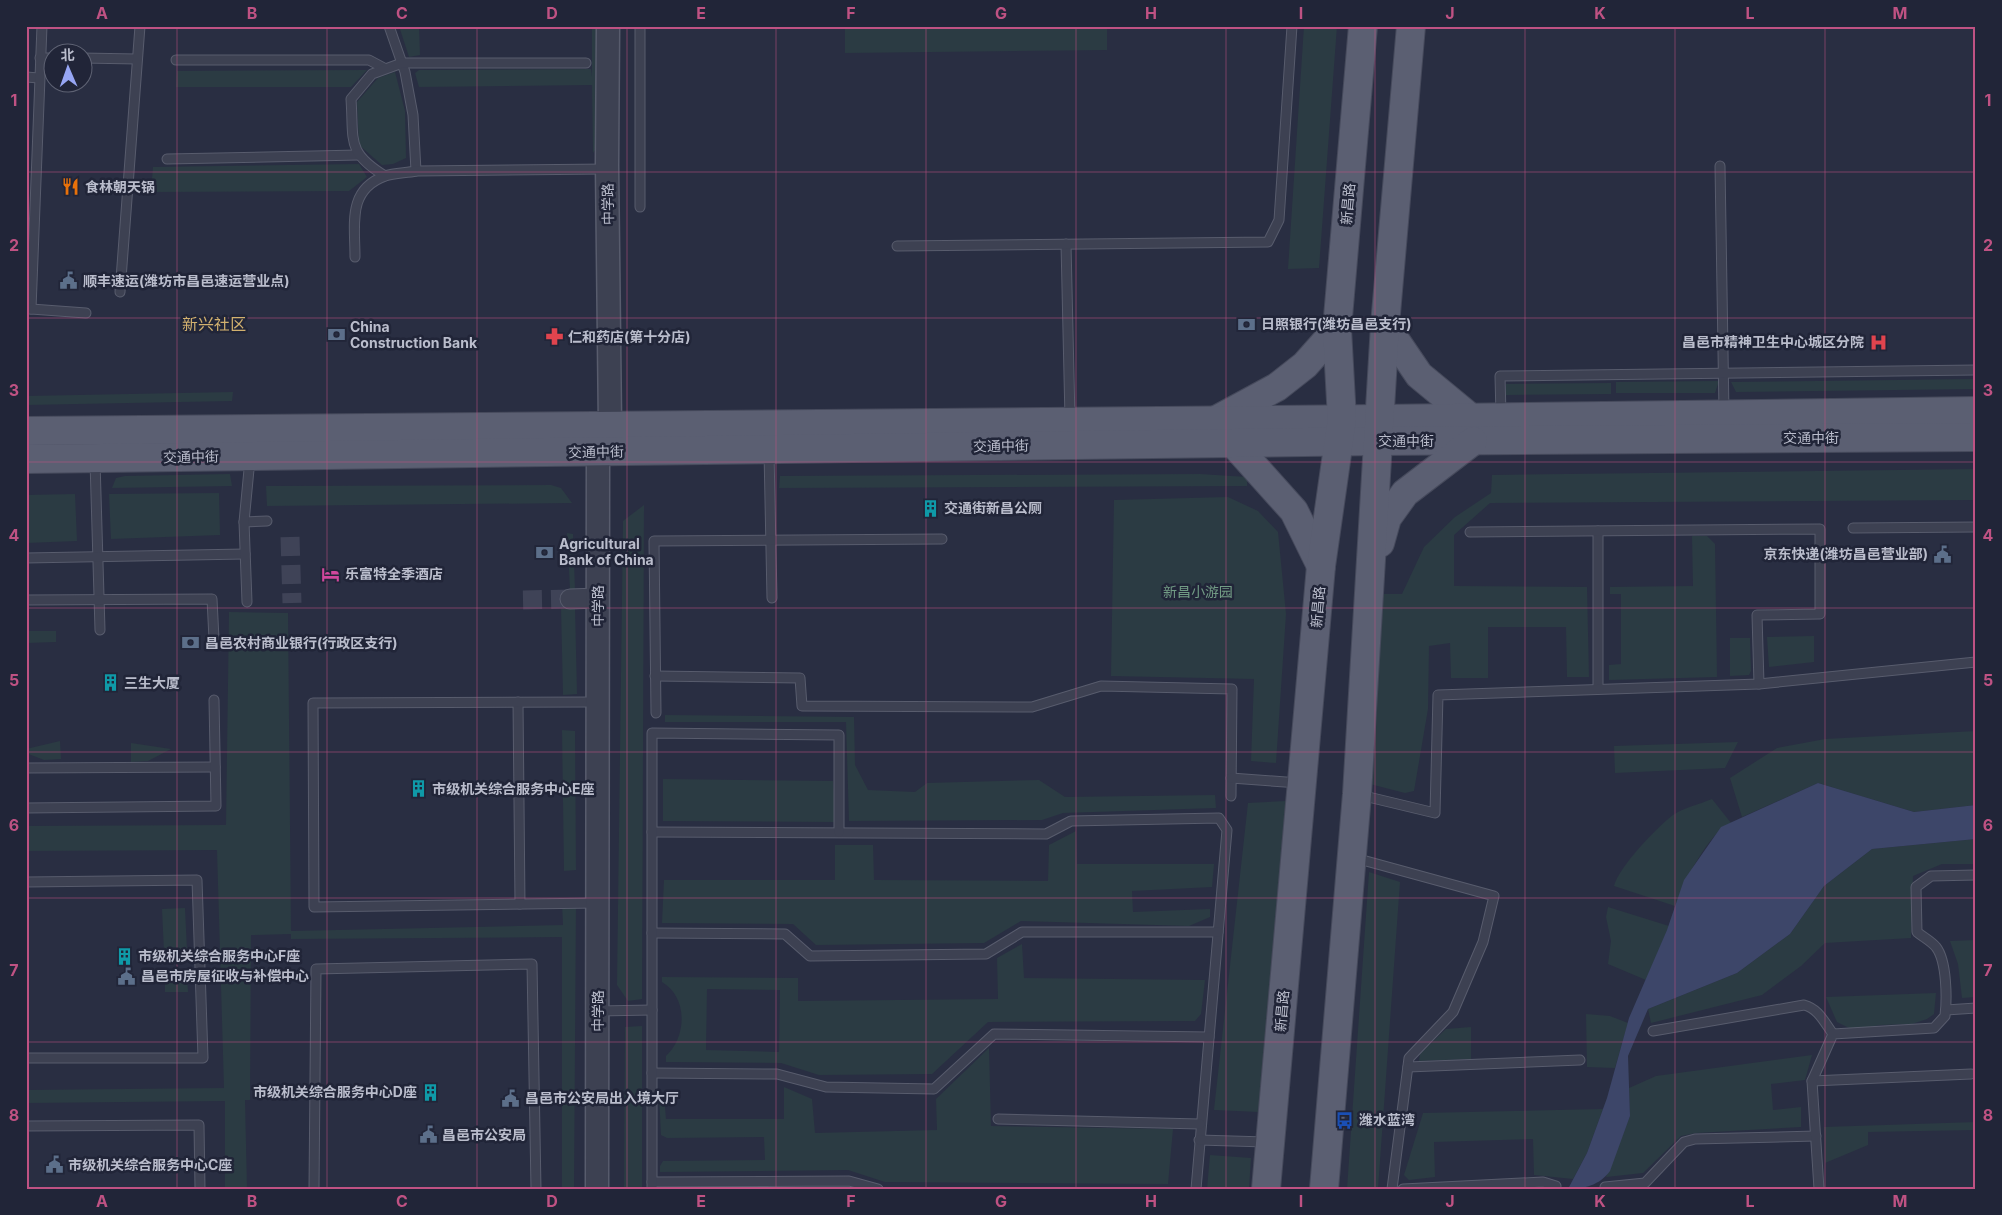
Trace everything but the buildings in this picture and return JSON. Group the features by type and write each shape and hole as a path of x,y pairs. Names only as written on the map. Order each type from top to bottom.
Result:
{"main road":[{"name":"新昌路","path":"1266,1189 1322,566 1341,431 1337,329 1363,26"},
{"path":"1324,1189 1357,794 1385,325 1411,26"},
{"path":"1370,573 1387,518 1406,493 1472,429 1419,375 1385,325"},
{"path":"1215,420 1277,387 1305,365 1337,329"},
{"name":"交通中街","path":"1472,429 1501,418 1976,411"},
{"name":"交通中街","path":"26,431 1215,420 1341,431"},
{"name":"交通中街","path":"26,459 1233,443 1341,431 1379,430 1472,429 1976,437"},
{"path":"1233,443 1294,511 1322,566"}],"street":[{"name":"中学路","path":"598,1189 598,452 610,426 607,169 608,26"},
{"path":"570,599 598,598"}],"lane":[{"path":"42,26 29,309 86,313"},
{"path":"120,292 140,26"},
{"path":"389,26 402,63 413,115 416,171"},
{"path":"640,26 640,207"},
{"path":"897,246 1268,242 1279,220 1292,26"},
{"path":"92,58 137,59"},
{"path":"176,60 369,60 384,68"},
{"path":"385,176 365,164 354,150 351,99 372,74 384,68 402,63 586,63"},
{"path":"26,77 39,78"},
{"path":"167,158 358,155"},
{"path":"1720,166 1724,414"},
{"path":"355,257 355,207 362,190 385,176 416,171 607,169"},
{"path":"1066,244 1070,422"},
{"path":"1501,418 1500,376 1976,370"},
{"path":"769,449 772,598"},
{"path":"247,602 244,522 250,456"},
{"path":"95,458 100,630"},
{"path":"244,522 267,521"},
{"path":"1853,528 1976,527"},
{"path":"1470,532 1820,529 1820,614 1757,615 1758,684"},
{"path":"1598,531 1598,689"},
{"path":"656,713 654,541 942,539"},
{"path":"26,558 245,554"},
{"path":"26,600 212,599 214,639"},
{"path":"1357,794 1435,813 1438,695 1758,684 1976,662"},
{"path":"655,676 800,678 802,706 1032,707 1101,686 1232,689 1231,796"},
{"path":"26,808 216,806 214,700"},
{"path":"518,702 520,904"},
{"path":"598,702 312,704 314,907 598,903"},
{"path":"839,832 839,735 652,733 652,1186 849,1180 878,1189"},
{"path":"26,768 215,767"},
{"path":"1231,778 1302,783"},
{"path":"652,832 1046,834 1071,821 1219,818 1227,830 1200,1124 1196,1189"},
{"path":"1352,857 1494,896 1483,942 1453,1012 1410,1058 1392,1189"},
{"path":"1833,1034 1934,1028 1946,1016 1942,958 1936,947 1918,932 1916,887 1931,876 1976,875"},
{"path":"26,882 197,880 204,1058 26,1058"},
{"path":"652,933 785,934 810,956 986,954 1022,932 1218,932"},
{"path":"314,1189 316,969 532,964 536,1189"},
{"path":"1652,1032 1804,1005 1819,1013 1833,1034"},
{"path":"1946,1010 1976,1008"},
{"path":"598,1011 652,1010"},
{"path":"652,1073 777,1074 826,1087 934,1089 994,1034 1208,1037"},
{"path":"1819,1189 1812,1081 1833,1034"},
{"path":"1408,1067 1580,1060"},
{"path":"1812,1081 1971,1074"},
{"path":"998,1119 1200,1124"},
{"path":"26,1126 199,1125 200,1189"},
{"path":"1606,1187 1645,1183 1684,1142 1695,1139 1816,1136"},
{"path":"1199,1140 1270,1142"},
{"path":"1403,1189 1543,1182 1556,1186"}],"green space":[{"path":"399,26 419,26 420,55 409,57"},
{"path":"592,26 600,26 600,143 593,153 592,85 419,87 415,73 419,70 591,69 592,77"},
{"path":"845,26 1107,26 1107,50 845,53"},
{"path":"1304,26 1337,26 1319,268 1288,269"},
{"path":"367,70 351,87 176,87 177,71"},
{"path":"395,72 405,111 406,158 393,164 382,165 359,145 357,102 378,78"},
{"path":"359,164 367,177 349,191 151,192 153,167"},
{"path":"1976,379 1976,389 1736,392 1731,382"},
{"path":"1719,381 1715,393 1616,393 1616,382"},
{"path":"1611,383 1611,394 1506,395 1506,384"},
{"path":"233,392 232,401 26,405 26,396"},
{"path":"1976,469 1976,500 1490,503 1454,535 1454,586 1587,587 1589,677 1567,677 1566,627 1488,627 1488,678 1451,678 1450,643 1429,646 1428,709 1414,791 1405,793 1366,783 1380,594 1402,594 1424,547 1455,517 1491,493 1492,475"},
{"path":"230,474 232,486 112,488 116,478 125,476"},
{"path":"1200,474 1247,477 1247,486 779,488 780,476"},
{"path":"551,485 561,488 572,503 267,506 266,486"},
{"path":"219,493 220,535 111,539 109,494"},
{"path":"75,494 77,541 26,543 26,495"},
{"name":"新昌小游园","path":"1228,497 1258,511 1278,532 1286,614 1276,763 1251,761 1254,679 1111,676 1114,500"},
{"path":"644,505 642,999 628,1001 617,985 623,521"},
{"path":"567,533 573,534 575,590 570,589"},
{"path":"1692,536 1707,536 1715,544 1717,677 1609,680 1609,665 1621,664 1621,594 1610,594 1610,587 1693,586"},
{"path":"561,607 575,607 577,694 563,695"},
{"path":"229,612 288,613 291,931 563,925 562,904 576,903 574,1189 562,1189 562,937 291,939 291,934 251,935 250,1100 245,1100 247,1189 225,1189 225,1101 26,1103 26,1090 224,1088 217,850 26,851 26,826 226,825"},
{"path":"26,631 56,631 56,642 26,643"},
{"path":"1814,636 1814,662 1769,667 1767,637"},
{"path":"1730,638 1750,638 1751,671 1749,675 1730,676"},
{"path":"665,715 854,717 855,765 868,790 915,792 927,783 1039,780 1065,797 1215,795 1216,808 1063,813 1042,820 849,821 846,722 665,722"},
{"path":"562,730 575,731 576,870 564,871"},
{"path":"1976,731 1976,805 1914,812 1818,783 1742,817 1730,778 1777,748 1825,739"},
{"path":"60,741 61,759 44,760 26,753 26,749"},
{"path":"1738,742 1725,768 1615,773 1614,746"},
{"path":"131,743 171,749 148,761 131,762"},
{"path":"663,779 833,781 836,822 663,821"},
{"path":"1712,799 1731,823 1722,828 1706,847 1684,884 1675,906 1614,886 1630,859 1666,821 1682,810"},
{"path":"1286,801 1259,1112 1214,1110 1248,803"},
{"path":"1076,831 1077,864 1214,864 1212,887 1132,891 1133,912 1210,909 1210,917 1189,926 1021,921 984,943 816,945 793,924 662,923 664,880 835,880 835,845 873,845 874,880 1048,881 1049,845"},
{"path":"1976,839 1976,864 1942,864 1913,876 1911,938 1825,943 1801,966 1762,995 1651,1023 1648,1009 1737,973 1790,934 1824,886 1872,849"},
{"path":"1369,872 1400,882 1378,1189 1347,1189"},
{"path":"1608,907 1669,926 1646,980 1608,964 1611,941 1606,917"},
{"path":"185,908 187,951 164,952 162,909"},
{"path":"1976,940 1976,997 1962,998 1958,964 1950,941"},
{"path":"1022,944 1024,978 1205,980 1201,1014 1195,1021 988,1022 932,1074 819,1075 781,1063 666,1062 666,1056 678,1039 682,1018 677,997 662,982 662,977 798,978 798,1001 998,999 997,958","holes":["707,989 780,990 779,1052 706,1050"]},
{"path":"187,977 188,992 165,992 165,978"},
{"path":"1936,993 1934,1014 1927,1019 1912,1024 1880,1025 1853,1030 1837,1022 1826,997"},
{"path":"1586,1014 1610,1016 1628,1023 1615,1068 1587,1067"},
{"path":"642,1026 642,1189 624,1189 625,1027"},
{"path":"1471,1027 1471,1059 1419,1061 1420,1054 1446,1029"},
{"path":"989,1048 991,1126 1173,1129 1168,1184 885,1182 848,1170 660,1172 660,1166 663,1161 765,1160 764,1137 667,1138 661,1135 659,1095 664,1095 666,1119 784,1119 784,1087 812,1099 815,1133 937,1130 936,1099"},
{"path":"1812,1055 1805,1080 1771,1084 1773,1110 1801,1107 1801,1127 1696,1133 1681,1136 1643,1173 1606,1177 1630,1116 1629,1088 1656,1076"},
{"path":"1603,1109 1587,1153 1573,1179 1534,1175 1533,1139 1434,1142 1435,1177 1409,1180 1404,1175 1423,1113"},
{"path":"1976,1122 1976,1130 1868,1132 1868,1145 1825,1163 1824,1127"},
{"path":"1210,1155 1251,1158 1249,1189 1207,1189"}],"water":[{"path":"1818,783 1914,812 1976,805 1976,839 1872,849 1824,886 1790,934 1737,973 1648,1009 1628,1056 1630,1116 1610,1171 1597,1183 1568,1189 1587,1153 1607,1098 1629,1018 1667,930 1684,880 1721,827"}],"tunnel":[{"path":"290,537 292,603"},
{"path":"523,600 570,599"}],"place":[{"name":"食林朝天锅","path":"71,187"},
{"name":"顺丰速运(潍坊市昌邑速运营业点)","path":"69,281"},
{"name":"日照银行(潍坊昌邑支行)","path":"1247,324"},
{"name":"China Construction Bank","path":"336,335"},
{"name":"仁和药店(第十分店)","path":"554,337"},
{"name":"昌邑市精神卫生中心城区分院","path":"1878,342"},
{"name":"交通街新昌公厕","path":"930,508"},
{"name":"Agricultural Bank of China","path":"545,552"},
{"name":"京东快递(潍坊昌邑营业部)","path":"1942,554"},
{"name":"乐富特全季酒店","path":"331,574"},
{"name":"昌邑农村商业银行(行政区支行)","path":"191,643"},
{"name":"三生大厦","path":"110,683"},
{"name":"市级机关综合服务中心E座","path":"418,789"},
{"name":"市级机关综合服务中心F座","path":"124,956"},
{"name":"昌邑市房屋征收与补偿中心","path":"127,976"},
{"name":"市级机关综合服务中心D座","path":"431,1092"},
{"name":"昌邑市公安局出入境大厅","path":"511,1098"},
{"name":"潍水蓝湾","path":"1345,1120"},
{"name":"昌邑市公安局","path":"428,1135"},
{"name":"市级机关综合服务中心C座","path":"54,1165"}],"district":[{"name":"新兴社区","path":"214,324"}]}
